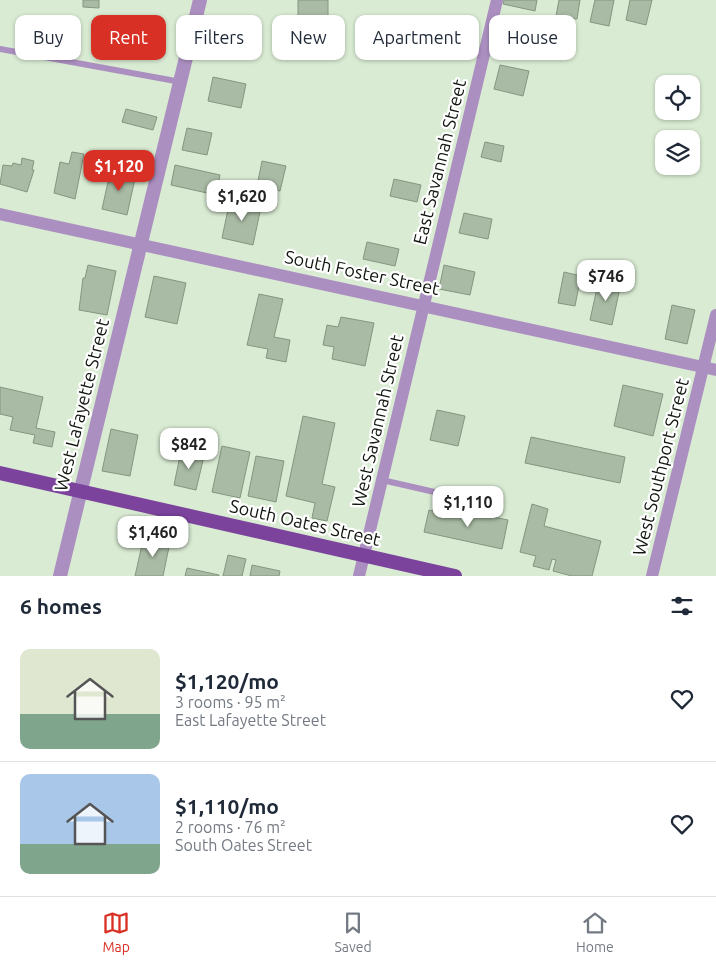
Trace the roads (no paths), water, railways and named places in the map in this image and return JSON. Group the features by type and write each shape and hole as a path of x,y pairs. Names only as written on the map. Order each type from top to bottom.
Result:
{"main road":[{"name":"South Oates Street","path":"0,473 455,576"}],"street":[{"name":"West Lafayette Street","path":"60,576 200,0"},
{"name":"East Savannah Street","path":"423,304 497,0"},
{"name":"South Foster Street","path":"0,214 142,243 710,368"},
{"name":"West Savannah Street","path":"359,576 423,304"},
{"name":"West Southport Street","path":"652,576 710,368 716,315"}],"lane":[{"path":"0,49 180,82"},
{"path":"382,480 474,501"}]}
